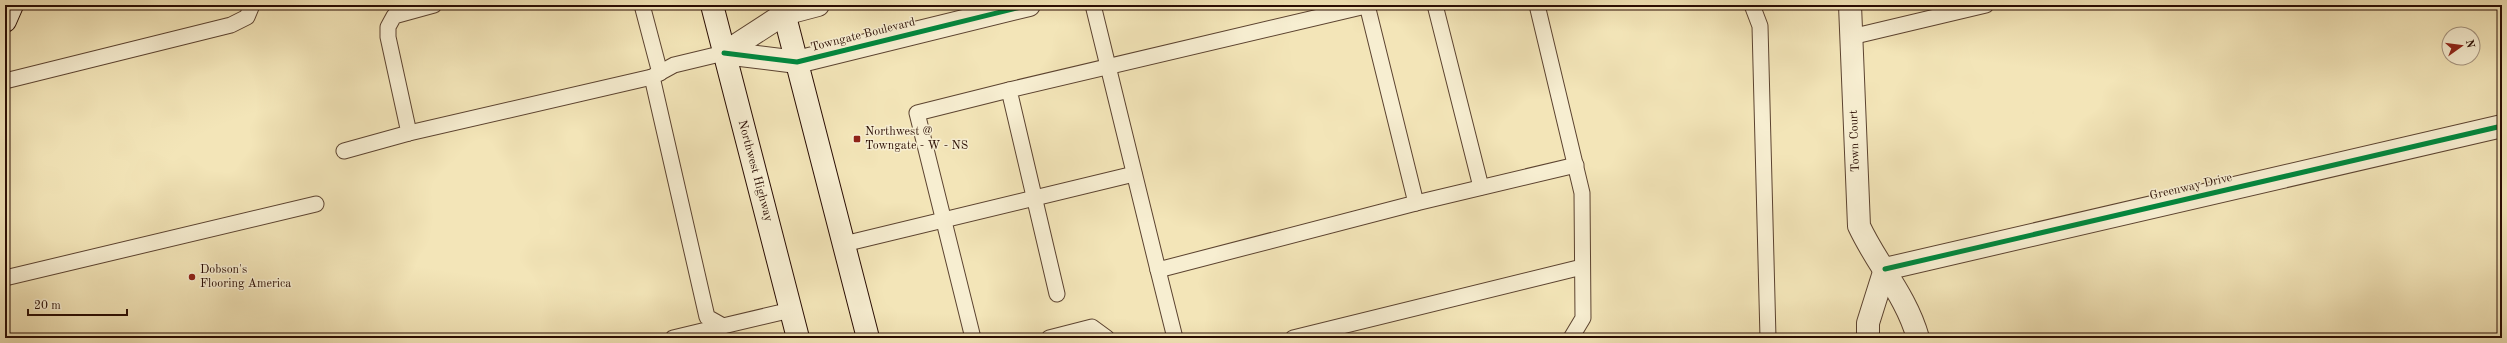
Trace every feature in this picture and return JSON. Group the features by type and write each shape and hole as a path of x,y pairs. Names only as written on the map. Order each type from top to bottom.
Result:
{"street":[{"path":"5,21 12,5"},
{"name":"Northwest Highway","path":"712,5 798,338"},
{"path":"724,53 783,9 818,5"},
{"name":"Towngate Boulevard","path":"724,53 797,62 1029,5"},
{"name":"Town Court","path":"1850,5 1859,226 1871,252 1885,269 1911,315 1918,338"},
{"path":"783,9 868,338"},
{"name":"Greenway Drive","path":"1885,269 2502,126"},
{"path":"1868,338 1868,323 1885,269"}],"lane":[{"path":"5,81 231,25 247,17 252,5"},
{"path":"409,133 388,37 388,27 394,16 434,5"},
{"path":"642,5 707,316 723,326"},
{"path":"1093,5 1175,338"},
{"path":"973,338 917,113 1368,5 1416,203"},
{"path":"1435,5 1481,187"},
{"path":"1537,5 1582,193 1583,318 1571,338"},
{"path":"1752,5 1760,26 1768,338"},
{"path":"1851,36 1986,5"},
{"path":"344,151 409,133 656,75 674,65 724,53"},
{"path":"1009,90 1057,294"},
{"path":"1158,270 1416,203 1576,165"},
{"path":"844,244 1134,174"},
{"path":"5,278 316,204"},
{"path":"1293,338 1582,267"},
{"path":"672,338 791,310"},
{"path":"1049,338 1092,327 1107,338"}],"cycle path":[{"path":"724,53 797,62 1029,5"},
{"path":"1885,269 2502,126"}],"place":[{"name":"Northwest @ Towngate - W - NS","path":"857,139"},
{"name":"Dobson's Flooring America","path":"192,277"}]}
